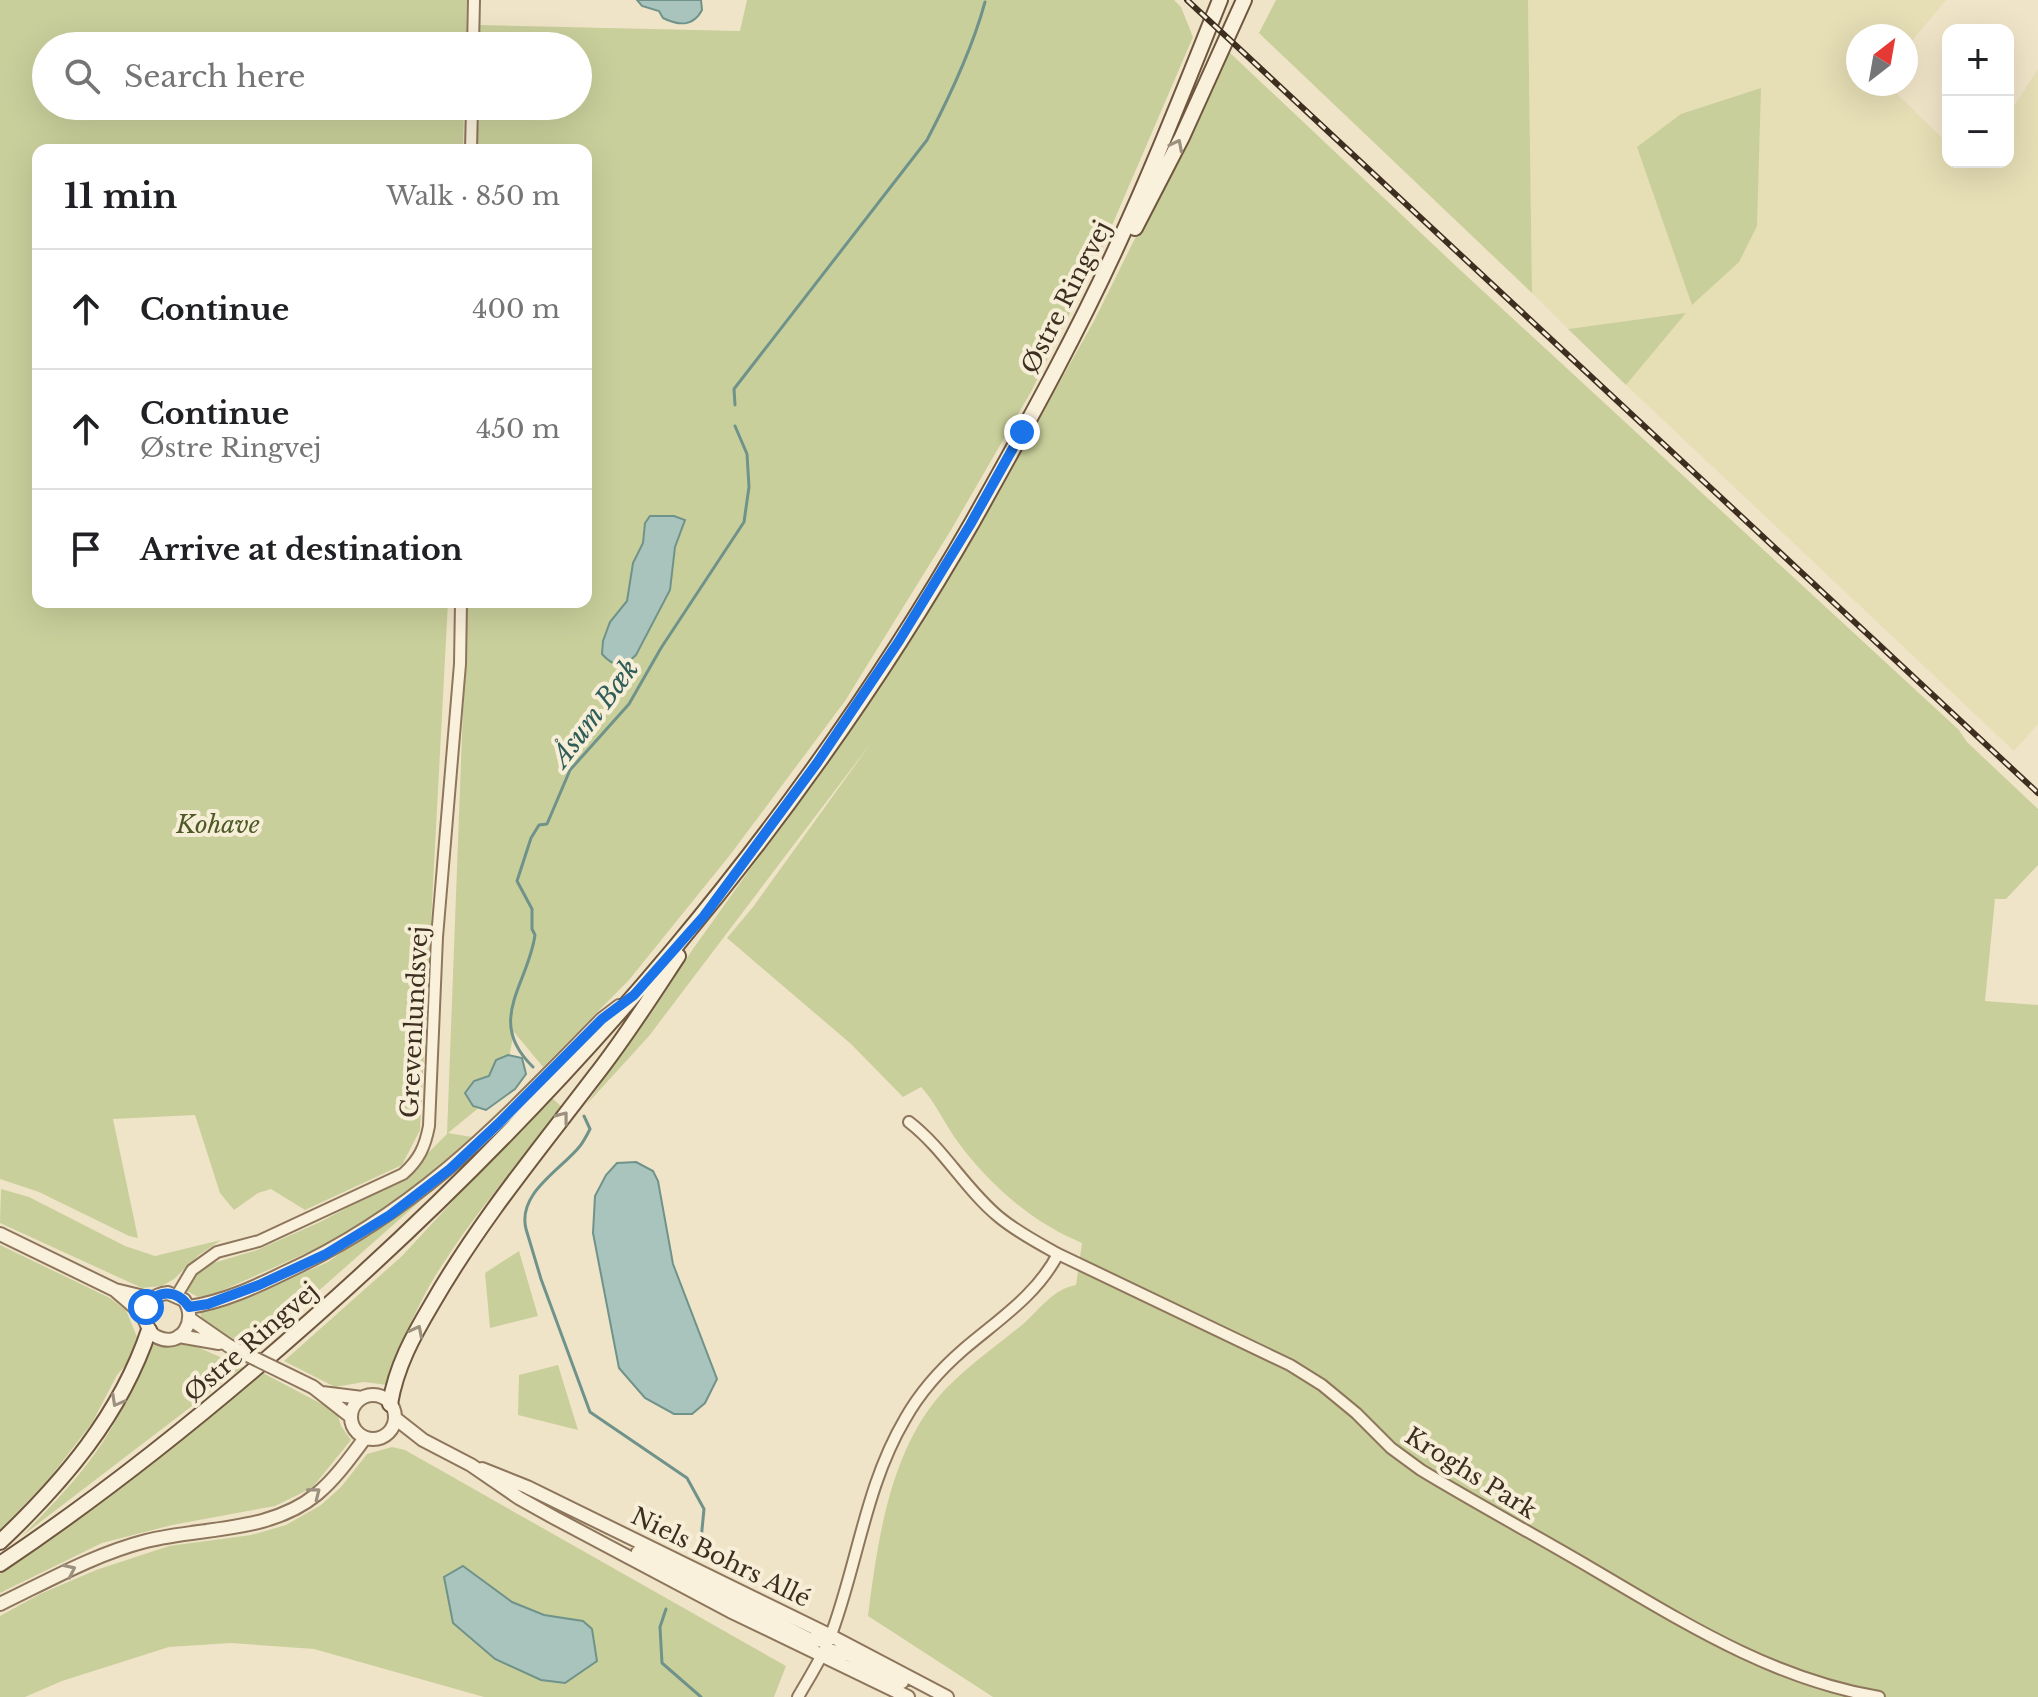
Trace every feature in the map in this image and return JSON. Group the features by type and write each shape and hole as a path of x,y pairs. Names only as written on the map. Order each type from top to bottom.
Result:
{"main road":[{"name":"Østre Ringvej","path":"0,1564 50,1530 224,1397 383,1256 562,1077 704,916 817,763 899,641 978,512 1086,311 1131,216 1220,0"},
{"path":"1086,311 1134,231 1182,137 1244,0"},
{"path":"392,1411 394,1378 417,1329 454,1265 507,1189 635,1021 704,916"},
{"path":"0,1542 47,1497 84,1454 115,1406 140,1356 146,1324"}],"street":[{"path":"473,32 474,0"},
{"path":"471,144 472,120"},
{"name":"Grevenlundsvej","path":"177,1295 183,1282 204,1259 217,1252 259,1241 403,1174 415,1163 424,1148 429,1126 437,937 460,664 461,608"},
{"path":"190,1313 326,1254 390,1215 460,1160 602,1019 634,995"},
{"name":"Kroghs Park","path":"909,1122 927,1136 952,1168 998,1216 1058,1254 1290,1365 1322,1385 1391,1448 1421,1470 1679,1622 1791,1674 1844,1691 1879,1697"},
{"path":"0,1234 115,1290 152,1299"},
{"path":"798,1697 831,1636 881,1464 906,1416 961,1351 1043,1280 1058,1254"},
{"path":"115,1290 163,1339 179,1336 225,1345 317,1390 350,1416 354,1429 365,1438 377,1439 392,1428 392,1411 377,1396 362,1398 317,1390"},
{"path":"146,1324 146,1307 152,1299 164,1293 177,1295 190,1313 225,1345"},
{"path":"179,1336 186,1331 190,1313"},
{"path":"350,1416 354,1405 362,1398"},
{"name":"Niels Bohrs Allé","path":"392,1411 423,1440 471,1465 527,1487 831,1636 947,1697"},
{"name":"Niels Bohrs Allé","path":"386,1435 423,1440"},
{"path":"0,1604 100,1556 148,1540 252,1523 289,1511 315,1496 342,1469 365,1438"},
{"name":"Niels Bohrs Allé","path":"471,1465 519,1498 730,1611 908,1697"},
{"path":"519,1498 541,1505 809,1639 825,1641 831,1636"},
{"path":"821,1657 832,1651 847,1654 931,1697"}],"shaded area":[{"path":"1528,0 1946,0 1918,34 1918,24 1846,24 1846,96 1899,96 1942,138 1942,168 2014,168 2014,106 2038,69 2038,724 2014,751 1626,385 1685,314 1568,329 1532,293"}],"green space":[{"name":"Kohave","path":"0,0 467,0 466,32 32,32 32,120 464,120 463,144 32,144 32,608 448,608 420,1130 402,1165 305,1210 271,1189 258,1193 234,1210 220,1193 195,1115 113,1119 138,1238 39,1192 0,1179"},
{"path":"747,0 1174,0 1181,7 1193,37 1104,244 1032,390 951,530 845,701 730,855 629,980 543,1067 514,1032 503,1088 448,1133 472,1137 410,1190 338,1239 212,1295 198,1297 187,1291 200,1267 257,1250 320,1222 402,1179 447,1134 467,608 592,608 592,144 477,144 478,120 592,120 592,32 480,32 480,25 740,31","holes":["645,524 682,525 675,547 670,591 621,609 627,601 633,563 643,543"]},
{"path":"1276,0 1528,0 1532,293 1259,33"},
{"path":"1228,51 1457,267 1959,730 1967,742 2038,809 2038,865 2006,899 1995,899 1985,1001 2038,1005 2038,1697 993,1697 868,1616 888,1503 906,1449 919,1424 935,1401 966,1370 1054,1295 1076,1285 1082,1243 1045,1224 1011,1200 968,1155 921,1087 903,1097 851,1044 727,938 753,907 871,743 649,1036 586,1105 867,705 986,513 1094,321"},
{"path":"1761,88 1757,226 1739,262 1692,305 1637,147 1681,114"},
{"path":"1686,313 1626,385 1568,329"},
{"path":"550,1096 563,1108 479,1212 434,1278 402,1344 387,1385 364,1382 335,1387 284,1361 402,1256"},
{"path":"444,1180 254,1348 203,1325 200,1312 238,1302 328,1262"},
{"path":"1,1189 29,1197 125,1246 155,1256 221,1240 199,1255 174,1279 162,1286 142,1288 0,1223"},
{"path":"0,1245 110,1298 126,1310 137,1337 126,1365 117,1375 92,1423 49,1479 0,1530"},
{"path":"519,1251 538,1316 490,1328 485,1273"},
{"path":"155,1342 195,1346 243,1367 22,1536 70,1485 105,1439"},
{"path":"558,1365 578,1430 518,1415 519,1375"},
{"path":"263,1373 337,1412 341,1426 351,1440 312,1488 275,1506 172,1525 102,1543 0,1593 0,1574"},
{"path":"392,1447 405,1450 786,1666 774,1697 484,1697 314,1649 231,1643 169,1647 62,1681 25,1697 0,1697 0,1616 40,1594 96,1570 169,1546 251,1535 286,1525 321,1505 341,1487 367,1454"}],"water":[{"path":"637,0 701,0 702,10 690,22 675,23 663,18 659,11 642,6"},
{"path":"650,516 674,516 685,520 675,547 670,590 636,655 623,664 615,664 602,654 603,641 610,622 627,601 633,563 643,543 645,523"},
{"path":"508,1055 522,1058 526,1074 515,1089 486,1110 473,1106 465,1093 474,1081 489,1076 496,1060"},
{"path":"636,1162 653,1171 658,1181 673,1264 717,1379 705,1403 692,1414 674,1414 645,1398 619,1368 593,1233 595,1196 606,1175 617,1163"},
{"path":"463,1566 512,1602 544,1615 583,1621 592,1629 597,1661 565,1683 541,1680 495,1659 453,1623 444,1577"}],"waterway":[{"name":"Åsum Bæk","path":"735,405 734,389 927,140 960,72 985,2"},
{"name":"Åsum Bæk","path":"533,1067 519,1050 512,1034 513,1002 535,935 532,909 517,881 531,838 539,825 547,824 570,770 629,704 661,648 744,522 749,487 747,454 735,426"},
{"name":"Åsum Bæk","path":"584,1116 590,1129 588,1133 572,1155 534,1193 525,1216 526,1229 590,1412 687,1478 704,1509 701,1540"},
{"name":"Åsum Bæk","path":"666,1609 660,1627 662,1663 701,1697"}],"railway":[{"path":"1187,0 2038,793"}],"route":[{"path":"146,1307 148,1302 164,1293 177,1295 189,1307 208,1304 259,1285 326,1254 390,1215 450,1169 602,1019 634,995 704,916 817,763 899,641 1022,432"}]}
